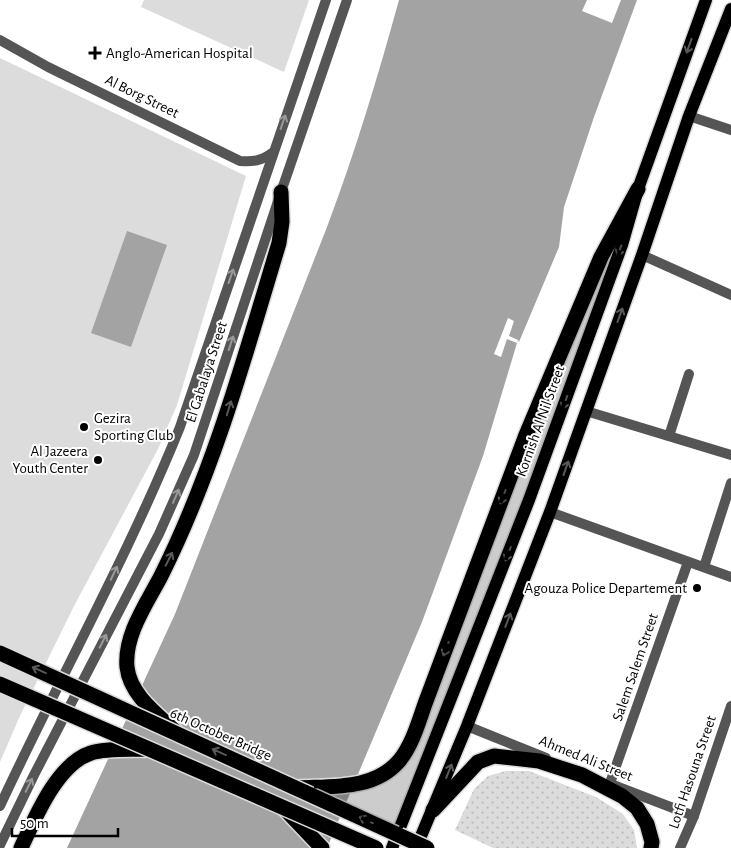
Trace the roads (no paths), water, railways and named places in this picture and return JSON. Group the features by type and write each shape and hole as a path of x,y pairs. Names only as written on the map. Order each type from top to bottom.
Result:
{"highway":[{"path":"298,788 344,786 365,782 383,774 394,765 408,746 526,435 601,257 638,189"},
{"path":"176,732 137,693 127,668 127,651 133,631 175,547 192,508 228,413 279,243 282,222 281,192"},
{"name":"6th October Bridge","path":"0,652 426,848"},
{"path":"0,684 376,848"},
{"path":"21,848 46,798 62,775 79,759 92,753 148,749"},
{"path":"433,810 478,762 494,756 532,760 561,767 582,775 622,796 637,808 647,824 652,842 651,848"},
{"path":"284,808 322,848"}],"main road":[{"name":"Kornish Al Nil Street","path":"392,848 529,500 622,246 638,189 706,0"},
{"path":"416,848 467,726 550,512 642,255 689,116 731,9"}],"street":[{"name":"El Gabalaya Street","path":"0,806 158,482 180,427 326,0"},
{"name":"El Gabalaya Street","path":"0,845 158,534 194,455 347,0"},
{"name":"Al Borg Street","path":"0,40 48,67 240,161 263,160 272,154"},
{"path":"689,116 731,130"},
{"path":"642,255 731,295"},
{"path":"669,436 690,374"},
{"path":"586,411 731,455"},
{"path":"704,567 731,483"},
{"path":"550,512 731,577"},
{"name":"Salem Salem Street","path":"610,783 688,562"},
{"name":"Lotfi Hasouna Street","path":"680,848 728,727 731,706"},
{"name":"Ahmed Ali Street","path":"467,726 694,816"}],"place":[{"name":"Anglo-American Hospital","path":"95,53"},
{"name":"Gezira Sporting Club","path":"84,427"},
{"name":"Al Jazeera Youth Center","path":"98,460"},
{"name":"Agouza Police Departement","path":"697,588"}]}
